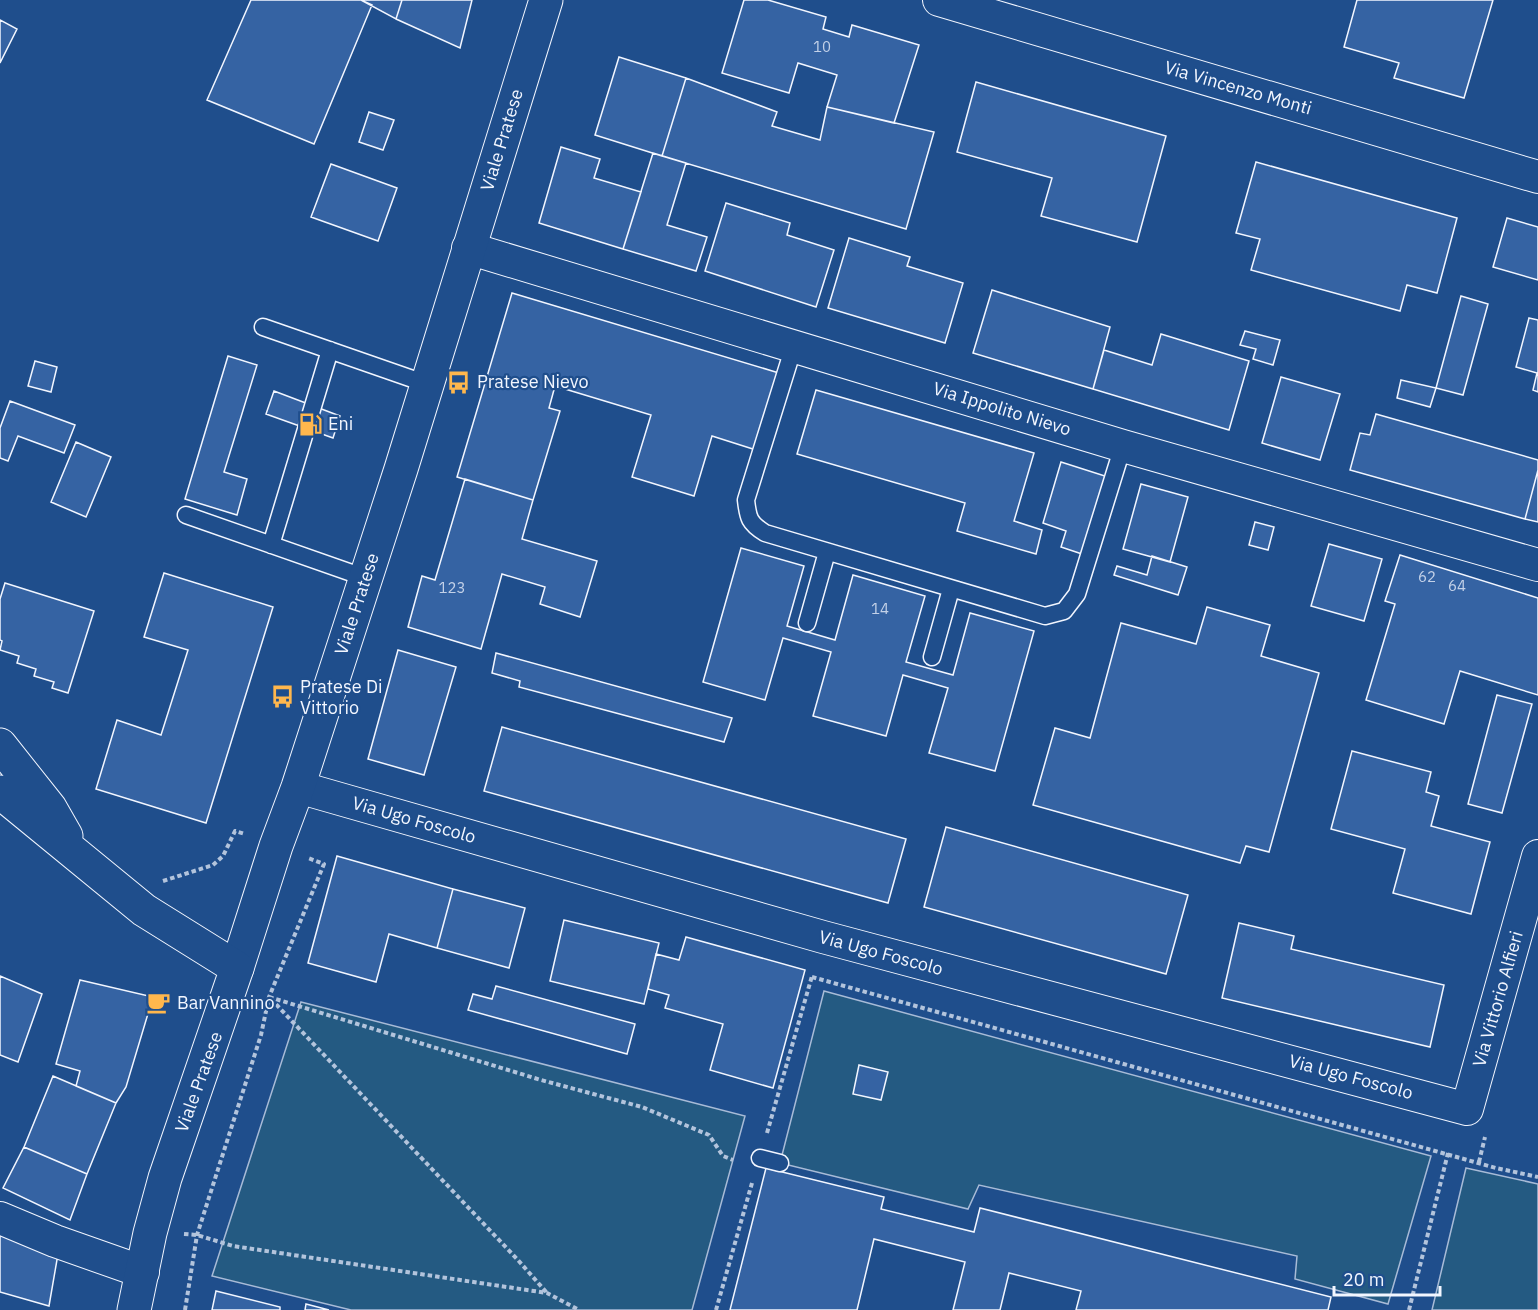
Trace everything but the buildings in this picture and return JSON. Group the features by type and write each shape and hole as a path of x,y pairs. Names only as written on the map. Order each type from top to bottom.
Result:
{"street":[{"name":"Viale Pratese","path":"134,1310 150,1233 165,1178 276,846 298,787 366,578 546,0"},
{"name":"Via Vincenzo Monti","path":"939,0 1538,177"},
{"name":"Via Ippolito Nievo","path":"468,248 1123,446 1538,565"},
{"path":"0,745 50,808 79,858"},
{"name":"Via Ugo Foscolo","path":"298,787 823,937 1467,1109"},
{"path":"0,792 144,910 237,968"},
{"name":"Via Vittorio Alfieri","path":"1467,1109 1538,856"},
{"path":"0,1218 55,1241 143,1272"}],"lane":[{"path":"263,327 427,384"},
{"path":"794,346 748,489 746,500 748,514 753,525 765,533 827,552 1045,616 1064,611 1077,594 1123,446"},
{"path":"271,545 330,350"},
{"path":"186,515 366,578"},
{"path":"807,623 827,552"},
{"path":"932,657 951,589"},
{"path":"758,1164 780,1163"}],"path":[{"path":"162,881 213,866 223,856 235,831"},
{"path":"185,1310 197,1235 261,1035 270,997 324,864"},
{"path":"716,1310 823,937"},
{"path":"812,977 1496,1168 1538,1177"},
{"path":"270,997 541,1080 642,1107 709,1135 723,1156 758,1164"},
{"path":"270,997 547,1293"},
{"path":"1409,1310 1448,1153"},
{"path":"150,1233 197,1235 233,1246 547,1293 579,1310"}],"shaded area":[{"path":"824,991 1431,1156 1388,1304 1295,1279 1297,1256 979,1185 968,1209 780,1163"},
{"path":"301,1002 745,1116 692,1310 351,1310 212,1276"},
{"path":"1466,1168 1538,1184 1538,1310 1432,1310"}],"place":[{"name":"Pratese Nievo","path":"459,382"},
{"name":"Eni","path":"310,424"},
{"name":"Pratese Di Vittorio","path":"282,697"},
{"name":"Bar Vannino","path":"159,1003"}]}
